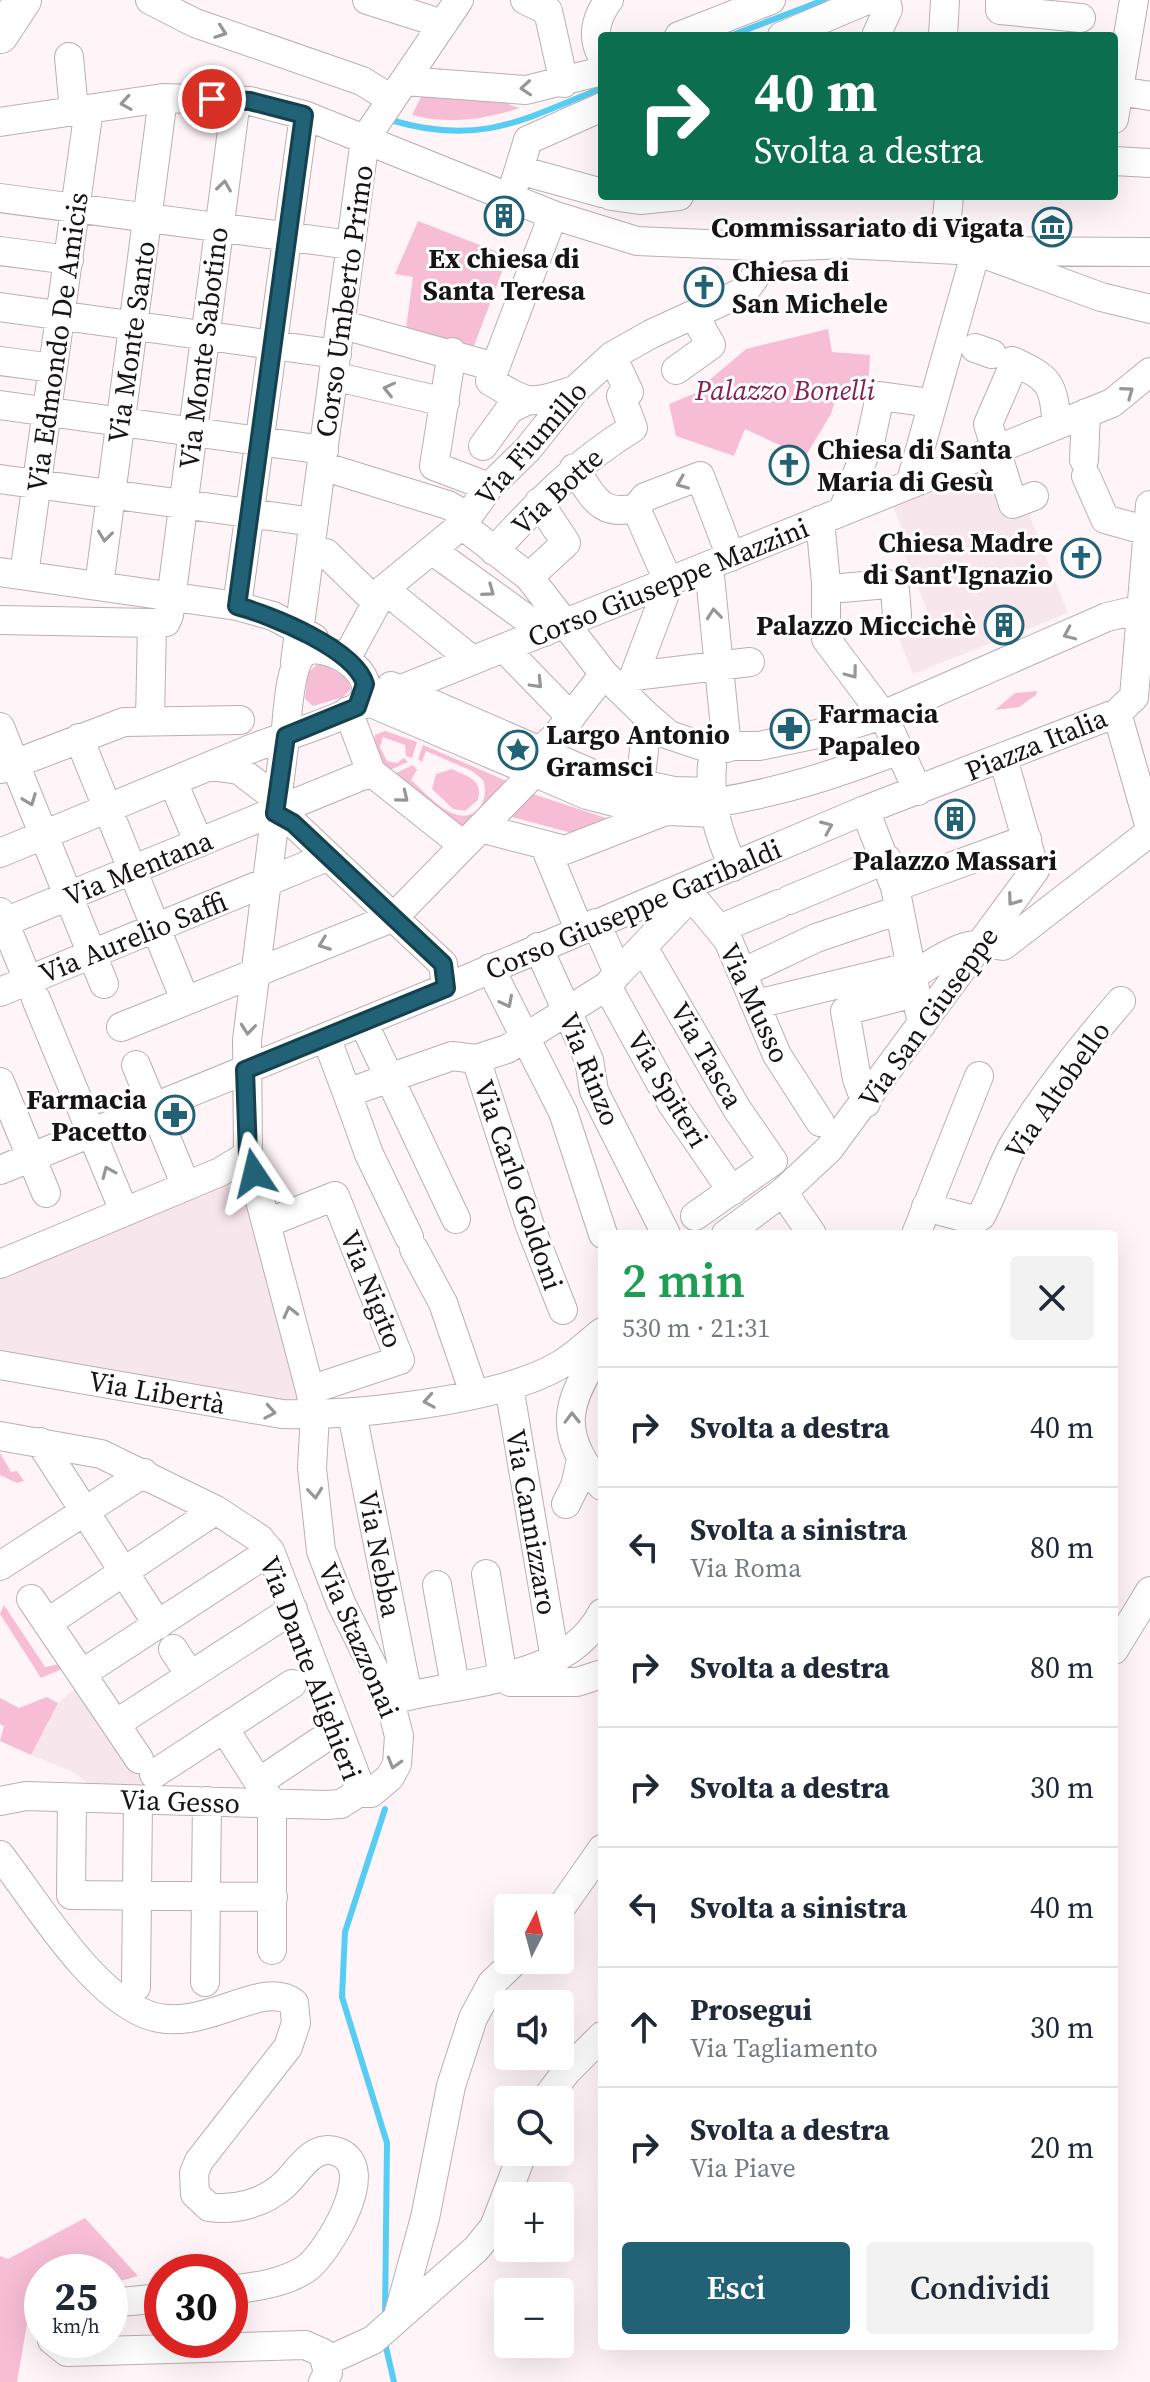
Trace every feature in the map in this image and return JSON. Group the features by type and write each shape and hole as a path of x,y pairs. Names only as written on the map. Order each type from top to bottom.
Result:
{"main road":[{"path":"0,35 23,0"}],"street":[{"path":"367,0 443,24"},
{"name":"Corso Umberto Primo","path":"276,806 365,139 459,0"},
{"path":"525,0 548,11 564,83"},
{"path":"791,32 867,0"},
{"path":"878,32 888,9 886,0"},
{"path":"943,32 945,0"},
{"path":"1000,0 1000,10 1081,18"},
{"path":"1118,97 1134,0"},
{"path":"159,2 195,23 362,81 398,90 526,90 564,83 598,58"},
{"path":"599,32 599,16 604,2"},
{"path":"698,32 760,2"},
{"path":"558,54 598,57"},
{"name":"Via Edmondo De Amicis","path":"12,574 37,484 75,209 82,110 69,57"},
{"path":"1119,91 1150,96"},
{"path":"0,122 163,98 236,100 304,115 553,215 637,241 673,245 776,247 845,244 976,251 1150,252"},
{"name":"Via Monte Santo","path":"99,586 163,98"},
{"name":"Via Monte Sabotino","path":"172,596 236,100"},
{"path":"510,198 526,172 528,140 598,109"},
{"path":"237,606 270,345 304,115"},
{"path":"1118,161 1150,163"},
{"path":"526,172 598,192"},
{"path":"0,198 351,245"},
{"path":"944,249 949,200"},
{"path":"553,215 490,381 524,402 534,403 575,390"},
{"name":"Via Fiumillo","path":"347,654 381,596 464,520 489,487 528,449 575,390 612,356 745,291 776,247"},
{"path":"0,251 69,260"},
{"path":"976,251 1101,297 1150,309"},
{"path":"976,251 988,424 1013,504 1034,496"},
{"path":"0,307 270,345 445,402"},
{"path":"676,370 711,345 694,315"},
{"path":"340,324 452,352 495,367"},
{"path":"911,481 931,403 984,351"},
{"path":"984,351 1046,379 1053,391 1057,425"},
{"path":"452,352 434,466 489,487"},
{"name":"Via Botte","path":"494,551 574,468 633,428 621,396 629,392 612,356"},
{"path":"0,361 53,368"},
{"name":"Corso Giuseppe Mazzini","path":"358,706 669,583 911,481 1112,403 1150,372"},
{"path":"923,789 888,713 826,639 835,589 832,515 871,438 880,396 931,403"},
{"path":"483,446 510,409 524,402"},
{"path":"0,405 258,441 323,458 448,505 494,551 529,577 554,628"},
{"path":"1086,413 1085,468 1105,519 1149,518"},
{"path":"574,468 598,504 619,512 636,508 645,497 700,476 720,561 715,784 733,867"},
{"path":"0,479 314,522"},
{"path":"529,577 566,543 539,502"},
{"path":"121,1027 394,917 472,836 544,753 620,681 669,583 636,508"},
{"name":"Piazza Italia","path":"865,810 1132,712 1145,621 1144,576 1149,518"},
{"path":"433,551 554,628 620,681 648,717 685,743 715,784"},
{"path":"326,553 472,660"},
{"path":"12,574 237,606 273,616 347,654 398,690 593,774 641,773 674,791 715,784 762,796 813,782 899,750"},
{"path":"835,589 887,584 895,590 897,615"},
{"path":"0,620 166,622 172,596"},
{"path":"347,654 365,684 358,706 371,772 472,836 565,850 663,812 787,742 888,713 1107,617 1145,621"},
{"path":"150,721 152,623"},
{"path":"504,648 544,753 587,795 663,812"},
{"path":"320,722 301,712 294,674 306,651 347,654"},
{"path":"620,681 750,662"},
{"path":"0,853 358,706 544,753"},
{"path":"866,1103 857,1079 845,1011 911,979 966,945 983,941 1003,946 1147,833 1127,748 1132,712"},
{"path":"888,713 899,750 923,789"},
{"path":"641,773 648,717"},
{"path":"8,767 124,722 240,720"},
{"path":"0,727 8,767 44,836 104,984"},
{"path":"79,738 185,1000"},
{"name":"Via San Giuseppe","path":"731,1230 832,1152 1035,870 1003,758"},
{"path":"209,766 239,770 327,857 443,964 446,988"},
{"name":"Via Mentana","path":"1,919 69,896 199,843 276,806 371,772"},
{"path":"173,782 199,843"},
{"path":"245,1070 276,806"},
{"path":"865,810 887,859 922,1024"},
{"name":"Corso Giuseppe Garibaldi","path":"0,1170 446,988 588,926 688,892 733,867 865,810"},
{"path":"742,973 1027,839"},
{"name":"Via Spiteri","path":"545,847 588,926 672,1104 732,1191"},
{"name":"Via Aurelio Saffi","path":"0,992 32,990 92,955 327,857"},
{"path":"719,929 887,859"},
{"path":"350,1101 452,1056 476,1059 507,1049 613,980 688,892"},
{"name":"Via Musso","path":"688,892 719,929 757,1004 777,1055 820,1122"},
{"path":"1,919 124,1211"},
{"name":"Via Rinzo","path":"538,947 589,1060 594,1091 664,1230"},
{"name":"Via Tasca","path":"643,947 662,974 721,1082 773,1161 732,1191"},
{"path":"490,968 563,1112 584,1186 601,1230"},
{"path":"757,1004 911,979"},
{"name":"Via Altobello","path":"926,1207 974,1220 981,1216 1012,1146 1080,1048 1121,1001"},
{"path":"363,1022 456,1219"},
{"path":"326,1037 411,1243 443,1303 474,1393"},
{"name":"Via Carlo Goldoni","path":"476,1059 530,1226 563,1310"},
{"path":"136,1065 186,1186"},
{"name":"Via Stazzonai","path":"245,1070 248,1155 312,1403 312,1468 321,1551 341,1603 399,1698 397,1764 381,1787 371,1793 358,1793"},
{"path":"917,1230 979,1076"},
{"path":"0,1082 64,1237"},
{"path":"0,1264 220,1172 248,1155"},
{"path":"695,1216 732,1191"},
{"path":"783,1192 809,1230"},
{"name":"Via Nigito","path":"267,1223 335,1196 400,1360 312,1403"},
{"path":"312,1403 352,1413 509,1386 559,1366 598,1335"},
{"name":"Via Libertà","path":"0,1365 282,1414 312,1403"},
{"path":"597,1369 578,1383 568,1420 581,1460 598,1481"},
{"name":"Via Cannizzaro","path":"509,1386 545,1663"},
{"name":"Via Nebba","path":"352,1413 399,1698"},
{"name":"Via Dante Alighieri","path":"0,1436 85,1449 144,1473 251,1532 270,1551 357,1779 358,1793"},
{"path":"40,1442 158,1625"},
{"path":"566,1504 575,1486 581,1460"},
{"path":"0,1566 144,1473"},
{"path":"47,1623 216,1510"},
{"path":"83,1673 270,1551"},
{"path":"486,1574 503,1678"},
{"path":"437,1585 455,1685"},
{"path":"1118,1643 1150,1591"},
{"path":"31,1599 146,1767 224,1728 292,1684"},
{"path":"117,1723 190,1675 295,1613 341,1603"},
{"path":"399,1698 503,1678 545,1663 596,1637"},
{"path":"173,1649 190,1675"},
{"path":"503,1678 514,1684 577,1682 598,1675"},
{"path":"224,1728 266,1793 273,1897 272,1950"},
{"path":"266,1793 320,1741"},
{"name":"Via Gesso","path":"0,1801 14,1797 207,1801 266,1793 341,1804 358,1793"},
{"path":"72,1798 71,1895 273,1897"},
{"path":"137,1999 138,1800"},
{"path":"205,1982 207,1801"},
{"path":"0,1855 80,1958 123,2002 137,1999 166,2019 202,2018 264,1994 276,1994 294,2003 296,2023 288,2047 199,2161 193,2184 200,2202 220,2209 263,2199 286,2183 307,2158 326,2150 343,2154 353,2173 341,2225 308,2267 280,2280 248,2286"},
{"path":"570,1894 598,1855"},
{"path":"398,2316 425,2218 451,2086 481,1998 503,1974"},
{"path":"555,2086 598,2040"},
{"path":"128,2350 305,2345 323,2353 325,2371 373,2340 487,2237 518,2166"}],"shaded area":[{"path":"986,466 1005,512 1025,504 1068,613 913,674 896,632 930,618 905,555 911,550 892,504"},
{"path":"218,1182 244,1193 301,1396 294,1403 0,1358 0,1273"},
{"path":"79,1685 144,1763 151,1790 96,1789 73,1772 31,1755 58,1703"}],"green space":[{"path":"423,93 508,100 510,105 520,108 466,119 439,120 412,115"},
{"path":"418,221 508,256 472,351 405,335 413,277 395,274"},
{"name":"Palazzo Bonelli","path":"828,329 832,352 870,355 868,388 852,386 849,394 838,391 831,414 805,457 745,429 734,456 676,436 669,404 708,388 706,383 746,349"},
{"path":"322,664 347,678 351,689 343,697 313,706 305,699 308,673 316,665"},
{"path":"1037,691 1019,707 995,710 1015,693"},
{"path":"385,731 417,742 412,758 406,756 405,745 383,737 380,747 387,761 397,763 404,758 408,762 390,770 380,759 375,745 375,735"},
{"path":"423,745 509,782 464,829 394,774 413,765 417,770 411,780 454,814 464,816 473,813 481,805 485,790 483,780 472,771 426,751 422,762 418,759"},
{"path":"452,769 473,780 478,787 478,800 465,811 453,809 432,789 436,774"},
{"path":"533,794 606,818 572,833 512,817"},
{"path":"0,1453 11,1472 17,1471 24,1481 17,1483 0,1475"},
{"path":"4,1605 45,1667 64,1663 69,1666 41,1678 0,1614"},
{"path":"47,1697 58,1703 31,1755 0,1741 4,1726 0,1724 0,1698 19,1708"},
{"path":"85,2218 118,2254 24,2254 24,2342 17,2382 0,2382 0,2256 8,2259"},
{"path":"128,2265 138,2276 128,2279"}],"waterway":[{"path":"740,32 824,0"},
{"path":"394,121 424,128 477,130 524,119 598,90"},
{"path":"385,1809 345,1932 342,1997 387,2143 385,2319"},
{"path":"385,2343 394,2382"}],"place":[{"name":"Ex chiesa di Santa Teresa","path":"504,216"},
{"name":"Commissariato di Vigata","path":"1052,227"},
{"name":"Chiesa di San Michele","path":"704,287"},
{"name":"Chiesa di Santa Maria di Gesù","path":"789,465"},
{"name":"Chiesa Madre di Sant'Ignazio","path":"1081,558"},
{"name":"Palazzo Miccichè","path":"1004,625"},
{"name":"Farmacia Papaleo","path":"790,729"},
{"name":"Largo Antonio Gramsci","path":"518,750"},
{"name":"Palazzo Massari","path":"955,819"},
{"name":"Farmacia Pacetto","path":"175,1115"}],"route":[{"path":"212,99 250,101 304,115 270,345 237,606 273,616 300,629 356,666 365,684 357,707 286,736 275,813 293,823 443,964 447,974 446,988 245,1070 248,1155 254,1173"}]}
